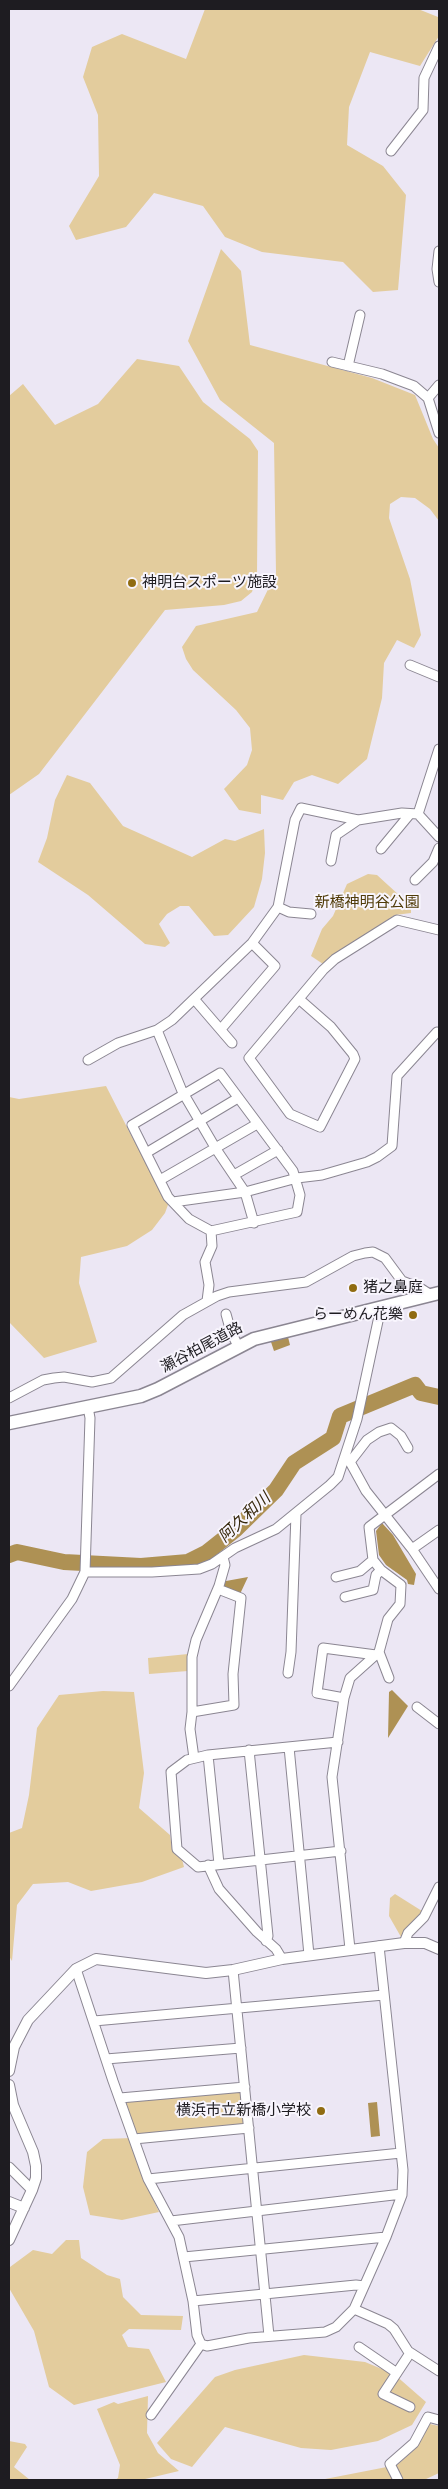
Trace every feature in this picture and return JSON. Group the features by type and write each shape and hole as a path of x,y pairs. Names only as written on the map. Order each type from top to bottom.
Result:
{"main road":[{"name":"瀬谷柏尾道路","path":"9,1423 141,1396 158,1389 238,1346 280,1331 435,1294"}],"street":[{"path":"391,152 423,110 424,78 439,46"},
{"path":"439,251 437,269 439,282"},
{"path":"348,366 360,315"},
{"path":"332,362 382,374 414,386 428,398 439,433"},
{"path":"428,398 439,385"},
{"path":"410,665 439,677"},
{"path":"381,849 414,814 439,749"},
{"path":"88,1060 118,1043 157,1030 177,1016 252,943 278,907 295,820 301,808 358,820"},
{"path":"331,861 336,835 358,820 381,815 414,814 439,837"},
{"path":"415,880 433,862 439,848"},
{"path":"278,907 289,912 311,914"},
{"path":"299,999 331,1027 354,1054 355,1059 320,1127 290,1114 249,1058 330,962 392,921 403,920 439,930"},
{"path":"221,1029 274,966 252,943"},
{"path":"195,1000 232,1043"},
{"path":"157,1030 185,1095 216,1149 245,1192 254,1223"},
{"path":"173,1202 245,1192 297,1178 322,1175 367,1162 392,1146 397,1076 437,1032"},
{"path":"220,1072 238,1098 297,1178 300,1195 297,1212 254,1223 210,1231 189,1219 173,1202 132,1126 220,1072"},
{"path":"146,1153 238,1098"},
{"path":"160,1180 257,1124"},
{"path":"234,1175 278,1150"},
{"path":"207,1301 209,1286 205,1262 212,1246 210,1231"},
{"path":"9,1398 43,1380 64,1377 92,1382 111,1378 184,1315 207,1301 229,1292 306,1282 353,1256 373,1252 391,1263 402,1281 435,1294"},
{"path":"381,1307 347,1461 366,1492 412,1549 439,1589"},
{"path":"226,1314 238,1346"},
{"path":"9,1686 72,1599 85,1569 90,1418 88,1407"},
{"path":"85,1569 180,1572 199,1569 223,1557 235,1548 276,1529 296,1514 338,1477 347,1461 367,1440 379,1432 391,1428 401,1436 408,1448"},
{"path":"350,1950 342,1851 332,1777 344,1698 350,1678 377,1654 388,1619 400,1604 401,1585 381,1570 373,1560 370,1527 439,1474"},
{"path":"288,1673 291,1652 296,1514"},
{"path":"412,1549 439,1530"},
{"path":"194,1758 190,1729 192,1712 192,1657 196,1640 226,1565 223,1557"},
{"path":"336,1577 360,1571 373,1560"},
{"path":"345,1597 373,1590 376,1575 381,1570"},
{"path":"192,1712 234,1705 233,1674 241,1598 218,1589"},
{"path":"344,1698 317,1693 323,1648 377,1654"},
{"path":"377,1654 389,1678"},
{"path":"417,1707 439,1724"},
{"path":"338,1742 208,1755 187,1760 170,1772 177,1849 198,1867 342,1851"},
{"path":"289,1747 309,1955"},
{"path":"248,1750 268,1936 266,1941"},
{"path":"208,1755 219,1864"},
{"path":"208,1866 219,1889 266,1941 276,1949 282,1959"},
{"path":"404,1943 408,1933 424,1917 439,1887"},
{"path":"9,2071 14,2047 28,2020 76,1969 96,1958 206,1973 233,1970 282,1959 404,1943 425,1943 439,1949"},
{"path":"201,2344 207,2346 269,2336 325,2332 336,2327 354,2309 386,2237 402,2194 401,2153 380,1946"},
{"path":"76,1969 148,2179 179,2237 201,2344"},
{"path":"233,1970 254,2168 269,2336"},
{"path":"94,2021 384,1994"},
{"path":"106,2059 241,2048"},
{"path":"9,2085 13,2105 33,2152 36,2166 32,2190 9,2240"},
{"path":"120,2098 245,2087"},
{"path":"134,2139 249,2128"},
{"path":"148,2179 401,2153"},
{"path":"9,2167 32,2190"},
{"path":"171,2220 402,2194"},
{"path":"9,2202 24,2208"},
{"path":"184,2258 386,2237"},
{"path":"193,2301 364,2286"},
{"path":"354,2309 388,2324 410,2353 439,2371"},
{"path":"151,2415 201,2344"},
{"path":"358,2346 397,2373"},
{"path":"410,2353 383,2394 410,2407"},
{"path":"398,2480 390,2464 414,2443 425,2414 439,2420"}],"green space":[{"path":"205,9 418,9 438,17 439,36 420,66 370,52 349,107 347,145 383,166 406,195 398,290 373,292 343,262 262,252 225,237 203,206 154,193 126,227 76,240 69,226 99,176 98,115 83,77 92,47 122,34 186,59"},
{"path":"221,249 241,271 250,345 372,378 415,395 433,439 439,448 439,521 430,509 415,498 401,497 390,504 389,518 410,579 421,635 414,648 397,640 384,663 382,698 367,759 338,784 312,775 294,782 283,800 261,795 261,814 239,810 224,789 247,765 252,750 250,728 236,710 193,670 186,659 182,647 196,626 257,612 276,573 274,443 220,400 188,341"},
{"name":"神明台スポーツ施設","path":"137,359 179,366 203,402 250,439 258,451 257,574 252,592 241,601 224,605 165,610 39,774 9,795 9,396 23,384 55,425 98,404"},
{"path":"67,775 90,783 123,826 192,857 225,839 235,841 264,829 265,853 262,879 254,907 228,935 214,936 189,906 180,906 167,914 159,924 170,943 165,947 145,944 88,895 38,862 47,838 55,800"},
{"name":"新橋神明谷公園","path":"368,874 377,875 411,906 411,913 395,915 323,964 311,956 322,929 333,916 347,884"},
{"path":"106,1086 169,1202 165,1213 152,1230 127,1246 81,1257 79,1283 97,1342 44,1358 9,1322 9,1097 19,1099"},
{"path":"188,1654 188,1671 149,1674 148,1658"},
{"path":"103,1691 134,1692 144,1773 139,1808 170,1835 172,1849 182,1859 184,1867 142,1882 91,1891 68,1882 33,1884 17,1905 12,1961 9,1956 9,1833 22,1828 29,1795 37,1728 59,1695"},
{"path":"395,1894 422,1911 401,1937 389,1916 390,1898"},
{"path":"242,2091 245,2125 137,2135 126,2102"},
{"path":"132,2138 139,2157 140,2171 159,2212 122,2220 90,2215 83,2187 87,2152 103,2139"},
{"path":"66,2240 79,2240 81,2258 107,2275 120,2279 123,2297 141,2315 183,2316 181,2330 129,2329 122,2335 128,2347 149,2349 166,2382 74,2405 49,2387 34,2331 9,2288 10,2267 33,2250 52,2254"},
{"path":"304,2355 365,2362 394,2374 426,2402 412,2425 378,2441 331,2450 301,2448 225,2427 192,2467 171,2459 157,2443 215,2377 235,2370"},
{"path":"148,2396 147,2433 158,2453 179,2471 141,2480 115,2480 118,2478 120,2465 97,2409 114,2402 118,2404"},
{"path":"430,2424 439,2426 439,2473 424,2480 320,2480 397,2465 416,2448"},
{"path":"9,2441 25,2444 27,2447 14,2467 30,2480 9,2480"}],"shaded area":[{"path":"288,1337 290,1345 274,1351 271,1342"},
{"path":"382,1523 393,1535 416,1574 414,1585 408,1584 407,1580 386,1565 379,1555 376,1531"},
{"path":"248,1577 240,1594 225,1588 223,1585 226,1581"},
{"path":"392,1690 408,1706 388,1738 389,1692"},
{"path":"377,2102 380,2136 371,2137 368,2103"}],"waterway":[{"name":"阿久和川","path":"9,1555 17,1552 64,1562 141,1566 188,1562 206,1553 235,1530 276,1490 294,1463 333,1438 340,1416 415,1385 421,1393 439,1397"}],"place":[{"name":"神明台スポーツ施設","path":"132,583"},
{"name":"猪之鼻庭","path":"353,1288"},
{"name":"らーめん花樂","path":"413,1315"},
{"name":"横浜市立新橋小学校","path":"321,2111"}]}
